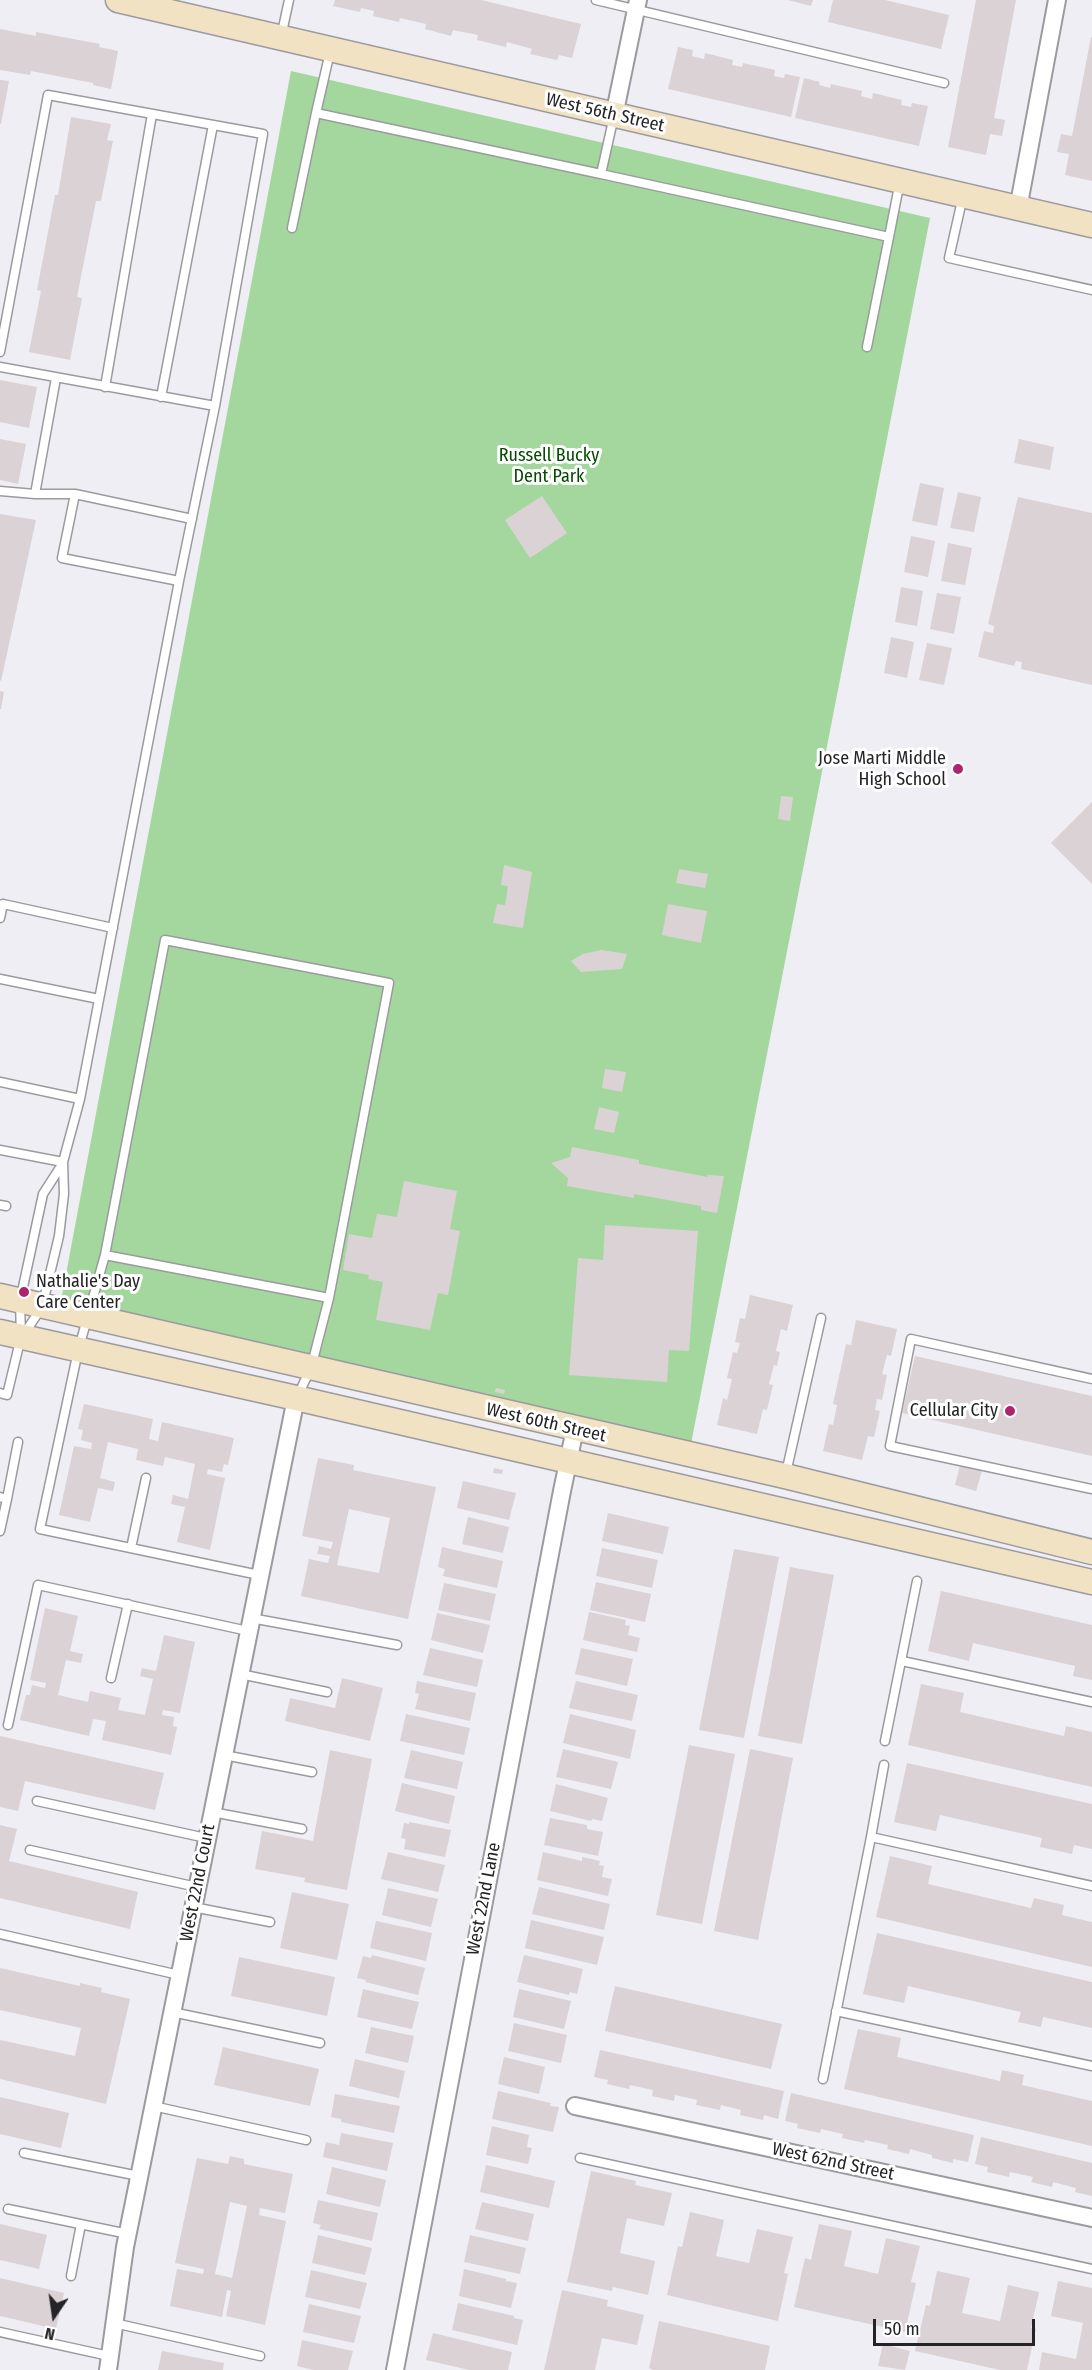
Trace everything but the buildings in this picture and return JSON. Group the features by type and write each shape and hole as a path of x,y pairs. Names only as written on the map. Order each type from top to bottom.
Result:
{"street":[{"name":"West 56th Street","path":"118,0 1092,225"},
{"path":"1018,209 1057,0"},
{"path":"614,116 637,5"},
{"name":"West 60th Street","path":"21,1301 785,1476 1092,1552"},
{"name":"West 60th Street","path":"11,1334 1092,1582"},
{"name":"West 22nd Court","path":"109,2363 139,2176 296,1398"},
{"name":"West 22nd Lane","path":"394,2370 575,1429"},
{"path":"814,1517 835,1516 853,1509 870,1497"},
{"name":"West 62nd Street","path":"575,2106 1092,2218"}],"lane":[{"path":"281,37 289,0"},
{"path":"596,0 637,5 944,83"},
{"path":"292,228 330,50"},
{"path":"0,352 48,95 263,134 215,406 179,580 80,1099 63,1162 64,1194 59,1236 21,1301 11,1334"},
{"path":"316,113 890,237"},
{"path":"105,387 152,114"},
{"path":"601,174 614,116"},
{"path":"161,397 213,125"},
{"path":"867,347 900,181"},
{"path":"963,196 949,258 1092,290"},
{"path":"0,367 215,406"},
{"path":"35,494 56,378"},
{"path":"0,491 75,494 192,519"},
{"path":"75,494 62,558 179,580"},
{"path":"0,918 1,904 113,928"},
{"path":"259,1575 40,1529 78,1351 105,1255 165,940 389,983 329,1298 311,1368 296,1398"},
{"path":"0,979 99,999"},
{"path":"0,1082 80,1099"},
{"path":"0,1150 63,1162"},
{"path":"0,1393 7,1395 11,1334 21,1301 43,1194 63,1162"},
{"path":"105,1255 329,1298"},
{"path":"785,1476 821,1318"},
{"path":"1092,1379 911,1339 890,1446 1092,1489"},
{"path":"0,1531 3,1498 18,1442"},
{"path":"131,1548 146,1478"},
{"path":"885,1741 917,1581"},
{"path":"8,1725 38,1585 128,1604 397,1646"},
{"path":"111,1678 128,1604"},
{"path":"902,1661 1092,1702"},
{"path":"239,1674 327,1692"},
{"path":"223,1755 312,1772"},
{"path":"823,2079 884,1765"},
{"path":"37,1801 206,1838"},
{"path":"212,1812 302,1829"},
{"path":"871,1837 1092,1886"},
{"path":"30,1850 197,1887"},
{"path":"193,1907 270,1922"},
{"path":"0,1934 179,1975"},
{"path":"837,2011 1092,2066"},
{"path":"172,2012 320,2043"},
{"path":"153,2106 306,2140"},
{"path":"24,2153 139,2176"},
{"path":"580,2158 1092,2269"},
{"path":"8,2209 128,2234"},
{"path":"71,2276 81,2224"},
{"path":"114,2323 260,2356"},
{"path":"0,2332 109,2363"}],"green space":[{"name":"Russell Bucky Dent Park","path":"291,71 930,218 689,1454 58,1317"}],"place":[{"name":"Jose Marti Middle High School","path":"958,769"},
{"name":"Nathalie's Day Care Center","path":"24,1292"},
{"name":"Cellular City","path":"1010,1411"}]}
